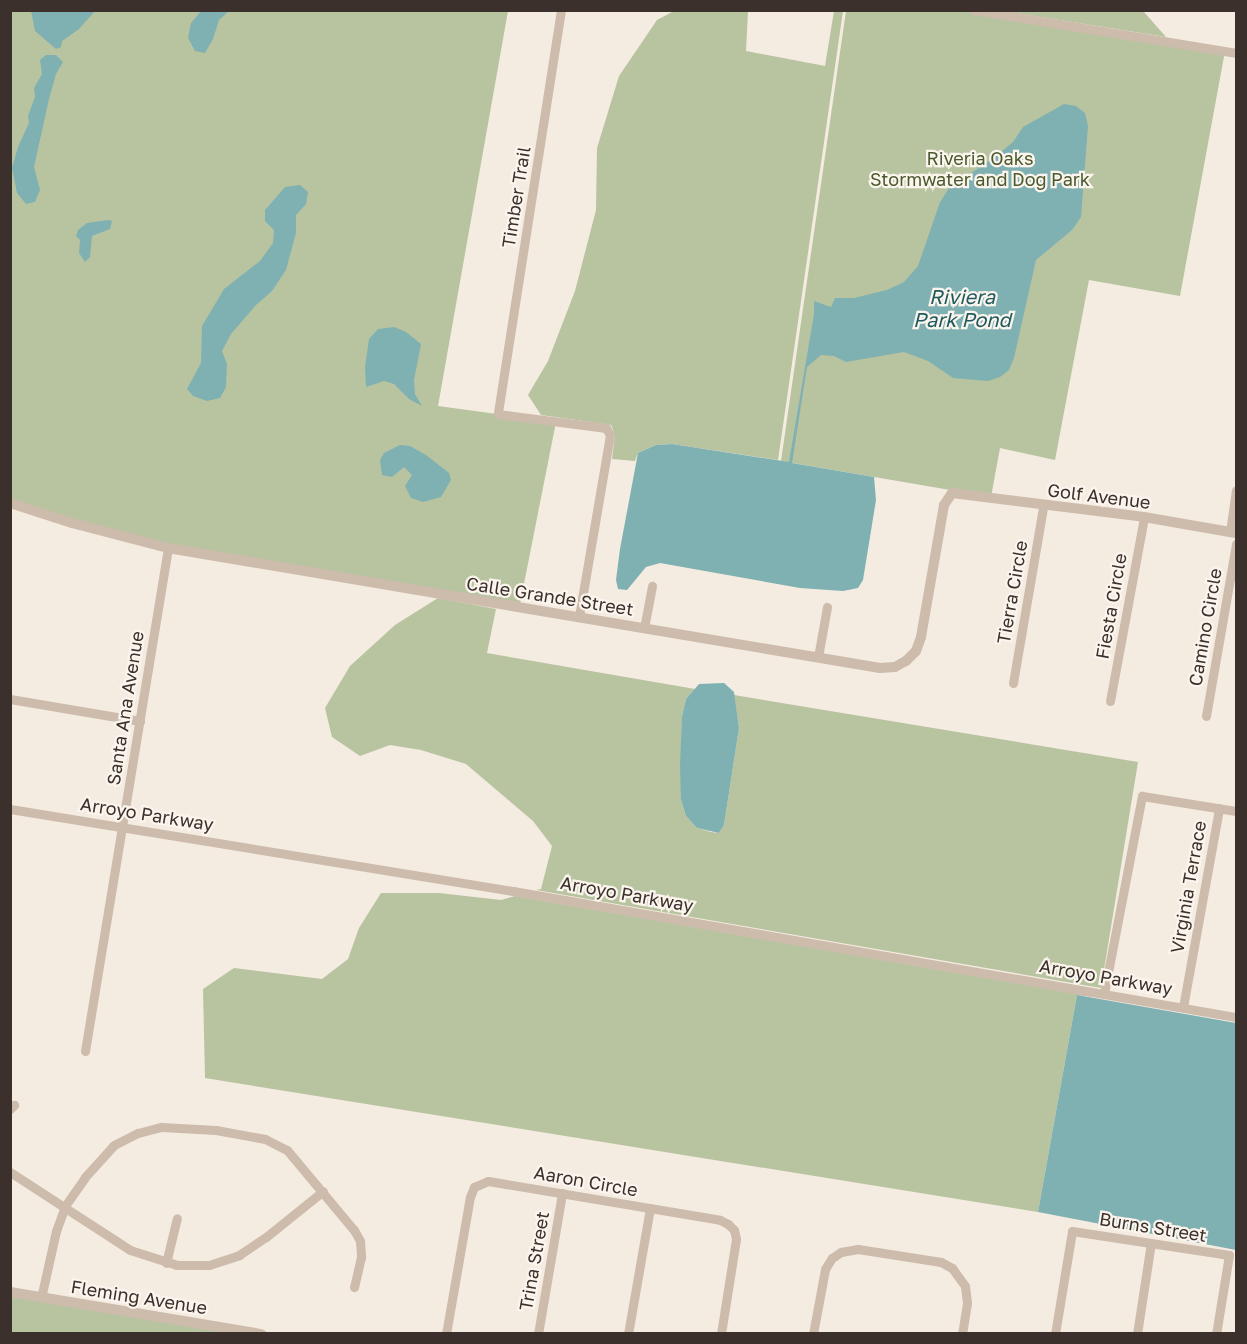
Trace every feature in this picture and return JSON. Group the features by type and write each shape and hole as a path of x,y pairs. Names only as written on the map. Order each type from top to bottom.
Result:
{"street":[{"name":"Timber Trail","path":"561,10 498,414 606,429 610,435 611,444 579,617"},
{"path":"974,10 1236,53"},
{"path":"1233,533 1236,490"},
{"name":"Calle Grande Street","path":"10,503 72,524 168,548 880,668 895,667 916,651 921,638 944,505 946,498 958,492"},
{"name":"Golf Avenue","path":"958,492 1044,507 1144,518 1233,533"},
{"name":"Tierra Circle","path":"1013,683 1044,507"},
{"name":"Fiesta Circle","path":"1110,701 1144,518"},
{"name":"Camino Circle","path":"1206,716 1236,544"},
{"name":"Santa Ana Avenue","path":"85,1051 168,548"},
{"path":"644,628 652,586"},
{"path":"818,657 827,608"},
{"path":"10,699 140,721"},
{"path":"1104,993 1142,796 1236,811"},
{"name":"Virginia Terrace","path":"1183,1007 1219,808"},
{"name":"Arroyo Parkway","path":"10,809 1236,1017"},
{"path":"41,1298 56,1230 65,1206 114,1145 161,1127 216,1130 265,1139 287,1150 360,1241 361,1257 354,1287"},
{"path":"10,1172 130,1250 166,1263 209,1265 239,1255 322,1191"},
{"name":"Aaron Circle","path":"446,1334 470,1197 474,1187 488,1181 720,1220 734,1230 736,1239 721,1334"},
{"name":"Trina Street","path":"538,1334 562,1193"},
{"path":"628,1334 650,1208"},
{"path":"166,1263 177,1218"},
{"name":"Burns Street","path":"1055,1334 1072,1231 1229,1255 1216,1334"},
{"path":"1137,1334 1151,1243"},
{"path":"813,1334 825,1269 840,1252 858,1249 941,1262 952,1268 965,1286 967,1303 962,1334"},
{"name":"Fleming Avenue","path":"10,1292 262,1334"}],"green space":[{"path":"11,11 508,11 438,406 556,422 519,609 168,548 11,503"},
{"path":"674,11 748,11 746,51 825,66 834,11 843,11 778,460 672,444 656,445 638,453 635,461 612,459 615,435 611,425 541,415 528,395 548,361 575,291 596,210 597,148 619,76 657,20"},
{"name":"Riveria Oaks Stormwater and Dog Park","path":"846,11 980,11 1225,51 1180,296 1089,280 1055,460 1000,448 991,497 781,461"},
{"path":"1003,11 1144,12 1166,37"},
{"path":"438,598 496,609 487,653 695,689 686,699 682,716 681,800 686,816 697,828 711,832 719,833 724,825 739,728 734,695 1138,762 1101,988 536,890 541,889 552,846 533,821 466,764 421,750 390,745 360,756 332,737 325,708 350,666 395,625"},
{"path":"381,893 439,893 501,900 515,896 1102,998 1077,995 1038,1212 205,1078 203,989 234,968 322,979 348,959 359,928"},
{"path":"10,1292 262,1333 11,1333"}],"water":[{"path":"31,10 95,11 79,29 62,41 61,47 56,49 35,31"},
{"path":"201,11 229,11 219,20 213,39 205,53 195,51 188,38 191,23"},
{"path":"46,55 56,55 63,62 56,74 49,99 34,167 40,190 35,202 26,204 17,193 12,168 18,147 29,123 28,116 35,97 34,88 42,74 40,60"},
{"name":"Riviera Park Pond","path":"1064,104 1076,106 1085,113 1088,126 1081,217 1072,230 1036,260 1014,358 1009,370 1000,377 988,381 953,378 928,361 904,352 846,362 834,356 821,355 807,367 792,463 874,477 876,500 863,580 858,588 843,591 800,588 660,563 646,567 627,590 618,589 616,580 620,549 638,453 656,445 672,444 789,462 814,314 814,301 831,307 835,298 854,298 887,290 904,282 918,266 940,202 949,188 995,157 1013,142 1023,127"},
{"path":"300,185 308,192 306,204 296,215 296,233 286,270 272,291 256,305 231,334 222,351 227,364 226,387 220,398 207,401 193,396 187,389 201,363 202,326 224,289 260,261 273,243 274,230 265,221 265,210 285,187"},
{"path":"112,221 110,229 92,236 90,257 85,262 79,253 80,240 76,236 78,230 87,223"},
{"path":"394,327 406,332 421,344 414,380 415,394 422,406 409,399 394,384 384,381 366,387 365,367 369,339 378,329"},
{"path":"400,445 410,446 426,455 449,473 451,480 441,497 423,502 411,498 405,486 412,475 404,467 392,477 382,475 380,460 384,453"},
{"path":"724,683 734,692 739,728 724,825 719,833 697,828 686,816 681,800 680,766 682,716 686,699 699,684"},
{"path":"1077,995 1236,1023 1236,1250 1038,1212"}]}
